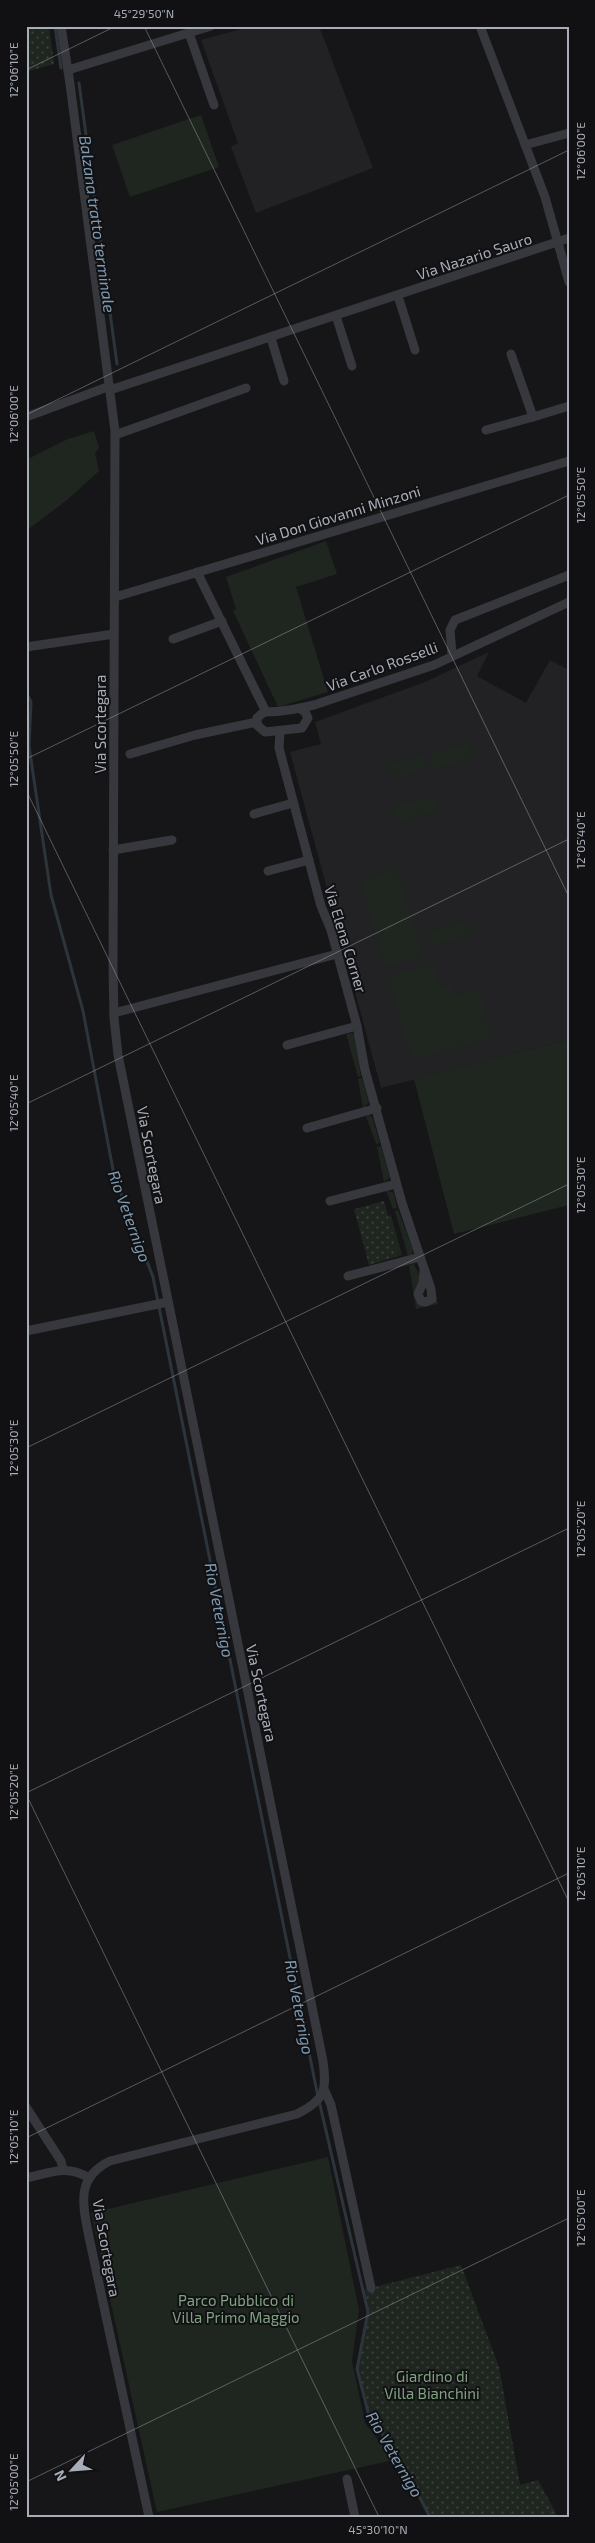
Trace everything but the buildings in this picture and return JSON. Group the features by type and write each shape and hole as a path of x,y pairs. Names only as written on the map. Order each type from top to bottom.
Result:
{"street":[{"name":"Via Scortegara","path":"61,26 115,435 114,1013 118,1055 324,2061 323,2093 313,2105 288,2117 110,2160 98,2168 89,2178 83,2203 149,2517"},
{"path":"68,70 211,26"},
{"path":"480,26 559,242 569,282"},
{"path":"189,33 214,105"},
{"path":"525,145 569,133"},
{"name":"Via Nazario Sauro","path":"26,417 110,388 398,296 569,238"},
{"path":"398,296 415,350"},
{"path":"336,316 352,366"},
{"path":"270,338 284,380"},
{"path":"511,354 533,417"},
{"path":"115,435 246,388"},
{"path":"486,430 569,406"},
{"name":"Via Don Giovanni Minzoni","path":"115,597 569,461"},
{"path":"197,572 266,712 259,715 257,722 259,728 268,732 302,728 308,718 305,712 299,708"},
{"name":"Via Carlo Rosselli","path":"266,712 276,714 314,706 434,665 452,654 450,630 455,620 569,575"},
{"path":"452,654 569,602"},
{"path":"173,639 222,621"},
{"path":"26,647 114,634"},
{"name":"Via Carlo Rosselli","path":"308,718 314,706"},
{"path":"130,754 195,735 257,722"},
{"name":"Via Elena Corner","path":"280,730 279,748 308,860 357,1026 366,1070 396,1184 424,1271"},
{"name":"Via Elena Corner","path":"268,732 279,748"},
{"path":"254,814 293,802"},
{"path":"114,850 172,840"},
{"path":"268,871 308,860"},
{"path":"114,1013 337,954"},
{"path":"286,1045 357,1026"},
{"path":"307,1128 377,1108"},
{"path":"330,1201 396,1184"},
{"path":"348,1276 420,1257"},
{"path":"26,1331 168,1302"},
{"name":"Via Scortegara","path":"323,2093 332,2105 371,2288"},
{"path":"26,2107 61,2161 64,2170"},
{"path":"26,2178 64,2170 77,2171 89,2178"},
{"path":"347,2479 355,2517"}],"shaded area":[{"path":"252,26 319,26 373,168 256,213 231,147 238,143 201,40"},
{"path":"489,652 477,676 526,703 550,660 569,670 569,1040 381,1088 290,752 321,744 315,722 425,682"}],"green space":[{"path":"26,26 49,26 54,64 26,72"},
{"path":"201,115 219,167 130,197 112,145"},
{"path":"94,431 99,448 95,453 99,471 67,500 26,531 26,460 68,439"},
{"path":"326,541 337,574 296,587 328,692 278,707 233,611 236,609 226,577"},
{"path":"469,743 473,757 433,769 428,755"},
{"path":"423,755 427,768 399,777 382,767"},
{"path":"434,796 437,810 396,822 392,808"},
{"path":"397,869 423,956 385,967 361,881"},
{"path":"469,921 473,934 432,946 428,932"},
{"path":"433,964 439,988 452,985 455,996 479,990 492,1038 412,1060 388,977"},
{"path":"352,1033 358,1047 361,1076 358,1077 346,1034"},
{"path":"569,1040 569,1205 454,1234 414,1079"},
{"path":"362,1078 369,1102 363,1108 358,1079"},
{"path":"370,1115 380,1143 376,1144 366,1116"},
{"path":"381,1146 390,1178 384,1182 377,1147"},
{"path":"386,1190 394,1193 397,1208 393,1209"},
{"path":"384,1201 399,1256 369,1265 354,1209"},
{"path":"398,1210 413,1250 412,1254 408,1256 395,1211"},
{"path":"391,1215 402,1255 399,1256 388,1216"},
{"path":"414,1264 421,1279 417,1287 415,1299 425,1306 433,1282 438,1304 416,1309 409,1265"},
{"name":"Parco Pubblico di Villa Primo Maggio","path":"328,2157 359,2310 352,2361 365,2423 394,2460 157,2512 91,2213"},
{"name":"Giardino di Villa Bianchini","path":"461,2265 499,2367 520,2485 538,2480 558,2517 430,2517 399,2458 369,2416 357,2369 368,2312 363,2290"}],"waterway":[{"name":"Balzana tratto terminale","path":"55,26 61,68"},
{"name":"Balzana tratto terminale","path":"79,83 117,364"},
{"name":"Rio Veternigo","path":"26,692 31,702 29,746 51,895 83,1011 114,1175 153,1277 317,2092 368,2312 357,2369 369,2416 399,2458 430,2517"}]}
